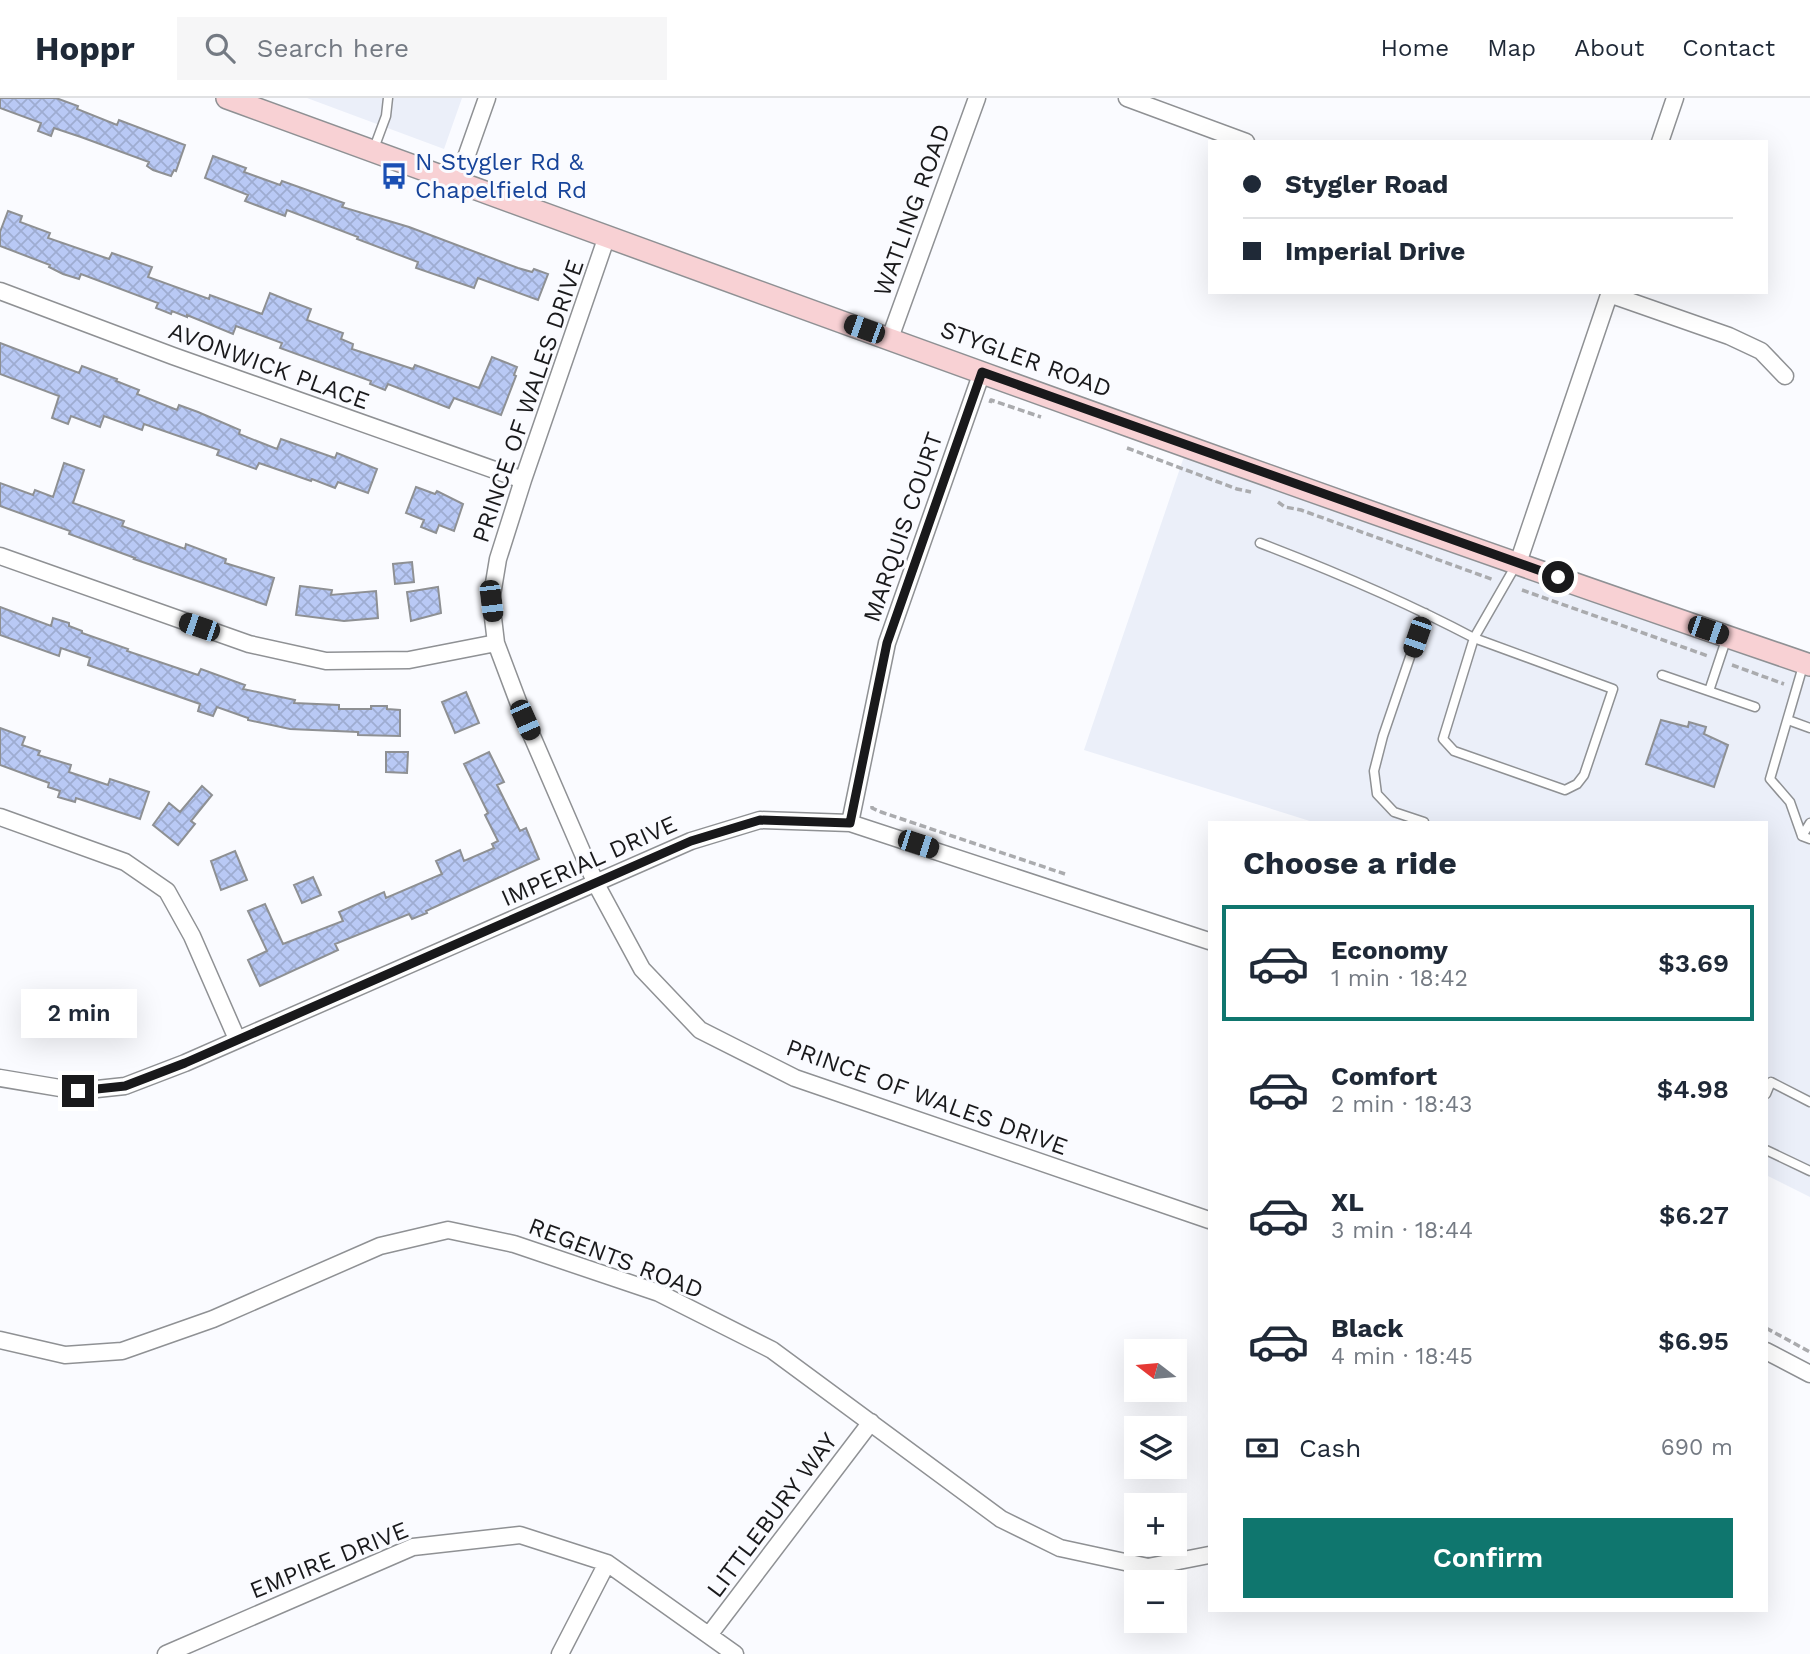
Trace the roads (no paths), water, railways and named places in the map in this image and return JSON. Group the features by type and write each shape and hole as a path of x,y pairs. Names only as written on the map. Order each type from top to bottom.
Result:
{"main road":[{"name":"STYGLER ROAD","path":"227,98 982,372 1807,664"}],"street":[{"path":"458,180 487,98"},
{"name":"WATLING ROAD","path":"890,338 977,98"},
{"path":"1127,98 1241,140"},
{"path":"1661,140 1675,98"},
{"name":"PRINCE OF WALES DRIVE","path":"607,236 523,480 498,559 491,601 496,643 525,720 596,884 642,969 700,1030 795,1078 1208,1220"},
{"name":"AVONWICK PLACE","path":"0,291 173,356 523,480"},
{"path":"1518,563 1609,294"},
{"path":"1612,294 1729,336 1761,351 1785,376"},
{"name":"MARQUIS COURT","path":"850,823 887,643 982,372"},
{"path":"0,556 249,645 326,661 409,660 496,643"},
{"path":"0,817 125,862 167,891 192,936 237,1039"},
{"name":"IMPERIAL DRIVE","path":"0,1078 78,1091 125,1086 185,1063 691,841 760,820 850,823 1208,941"},
{"name":"REGENTS ROAD","path":"0,1340 65,1355 122,1351 213,1319 380,1246 449,1230 514,1244 659,1293 772,1350 1002,1519 1060,1548 1148,1567 1208,1555"},
{"path":"1768,1352 1810,1374"},
{"name":"LITTLEBURY WAY","path":"709,1635 871,1422"},
{"name":"EMPIRE DRIVE","path":"166,1654 413,1547 520,1535 607,1563 735,1654"},
{"path":"560,1654 607,1563"}],"lane":[{"path":"373,151 386,117 388,98"},
{"path":"1260,543 1350,578 1426,612 1474,638 1614,689 1584,775 1577,784 1565,790 1454,751 1443,738 1474,638 1518,563"},
{"path":"1421,821 1394,812 1377,794 1374,771 1382,736 1426,612"},
{"path":"1709,691 1727,637"},
{"path":"1806,837 1790,802 1770,779 1807,664"},
{"path":"1662,675 1755,707"},
{"path":"1788,720 1810,728"},
{"path":"1806,837 1810,823"},
{"path":"1768,1082 1810,1102"},
{"path":"1768,1151 1810,1171"}],"place":[{"name":"N Stygler Rd & Chapelfield Rd","path":"394,176"}]}
